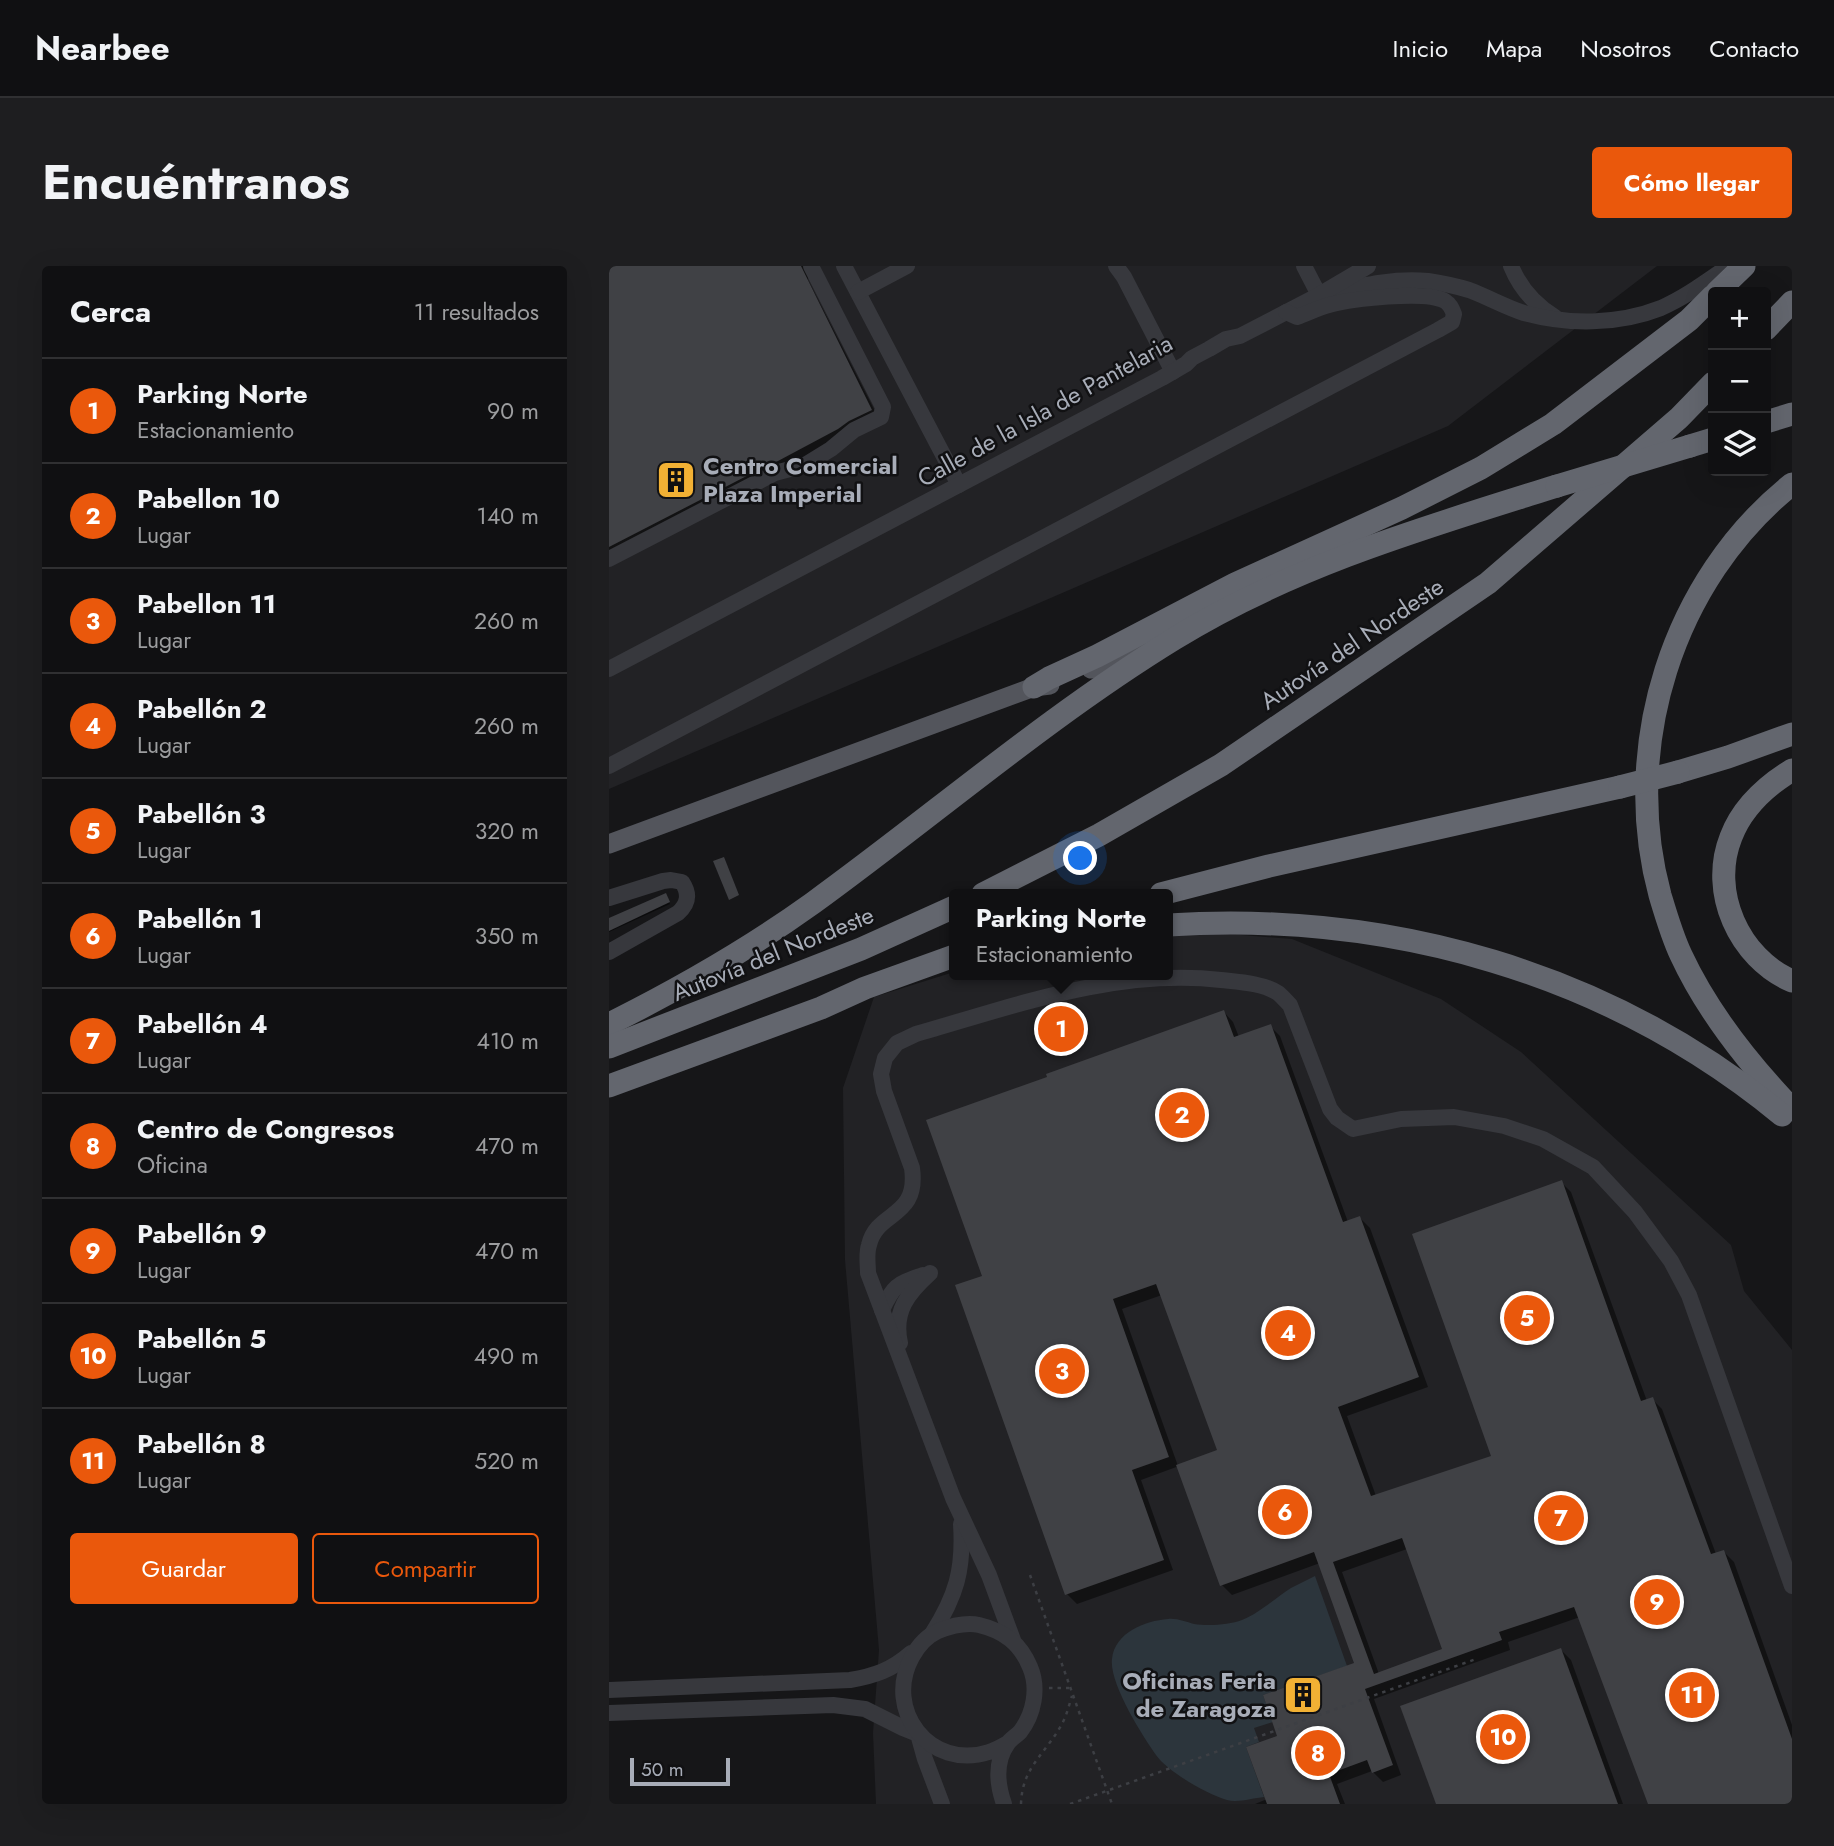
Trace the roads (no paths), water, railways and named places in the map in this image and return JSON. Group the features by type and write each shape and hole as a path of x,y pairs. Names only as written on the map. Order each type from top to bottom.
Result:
{"highway":[{"path":"1722,287 1744,266"},
{"path":"1034,687 1227,588 1381,519 1481,468 1553,424 1689,320 1708,301"},
{"path":"1771,324 1792,302"},
{"name":"Autovía del Nordeste","path":"993,889 1099,835 1221,765 1488,583 1679,418 1708,388"},
{"path":"1771,420 1792,414"},
{"path":"609,1024 741,950 811,904 1103,685 1175,638 1263,591 1351,553 1442,521 1708,441"},
{"path":"1792,484 1746,528 1723,557 1695,601 1676,641 1660,685 1651,725 1647,803 1654,870 1679,953 1722,1026 1792,1109"},
{"path":"1173,891 1269,866 1620,787 1727,757 1792,734"},
{"path":"1792,770 1763,791 1747,808 1731,835 1723,876 1730,914 1746,945 1776,974 1792,981"},
{"name":"Autovía del Nordeste","path":"609,1047 860,949 949,909"},
{"path":"1173,925 1258,922 1332,927 1414,940 1494,960 1569,988 1642,1022 1721,1069 1753,1091 1792,1124"},
{"path":"609,1086 949,958"},
{"path":"821,1008 864,1000 949,970"}],"main road":[{"path":"609,844 1034,687 1051,685 1142,648 1175,638"}],"lane":[{"path":"609,559 775,473 805,465 854,430 881,417 883,407 811,266"},
{"path":"844,266 959,485"},
{"path":"858,292 907,266"},
{"path":"1304,266 1319,295"},
{"path":"1319,295 1368,266"},
{"path":"1511,266 1515,277 1529,296 1560,320"},
{"path":"1319,295 1370,283 1426,281 1469,290 1523,313 1560,320 1600,321 1643,314 1661,308 1693,291 1729,266"},
{"path":"1122,270 1180,368"},
{"name":"Calle de la Isla de Pantelaria","path":"609,670 1180,368 1226,339 1240,336 1319,295"},
{"path":"609,766 1429,335 1452,322 1454,314 1450,305 1443,300 1403,296 1338,303 1297,317 1286,312"},
{"path":"609,898 671,880 681,882 687,894 687,902 678,913 609,952"},
{"path":"1173,978 1199,978 1261,986 1278,993 1290,1004 1330,1108 1337,1118 1353,1129 1401,1119 1454,1117 1504,1126 1543,1139 1593,1167 1635,1212 1671,1261 1689,1295 1792,1586"},
{"path":"609,1690 850,1680 893,1667 932,1634 946,1612 957,1583 963,1550 961,1524 868,1273 869,1244 876,1230 905,1206 914,1182 912,1168 884,1091 881,1074 885,1058 897,1043 916,1034 1067,991 1142,980"},
{"path":"868,1256 880,1274 899,1284"},
{"path":"882,1310 888,1296 899,1284 933,1272 911,1291 899,1315 898,1334 906,1373"},
{"path":"609,1713 845,1706 866,1709 952,1754 971,1756 991,1752 1008,1743 1020,1732 1034,1703 1032,1670 1013,1640 989,1575 953,1498"},
{"path":"932,1634 952,1626 973,1623 995,1629 1013,1640"},
{"path":"916,1649 905,1669 902,1692 906,1714 918,1734 942,1804"},
{"path":"1004,1804 998,1777 1008,1743"}],"place":[{"name":"Centro Comercial Plaza Imperial","path":"676,480"},
{"name":"Parking Norte","path":"1061,1029"},
{"name":"Pabellon 10","path":"1182,1115"},
{"name":"Pabellón 3","path":"1527,1318"},
{"name":"Pabellón 2","path":"1288,1333"},
{"name":"Pabellon 11","path":"1062,1371"},
{"name":"Pabellón 1","path":"1285,1512"},
{"name":"Pabellón 4","path":"1561,1518"},
{"name":"Pabellón 9","path":"1657,1602"},
{"name":"Oficinas Feria de Zaragoza","path":"1303,1695"},
{"name":"Pabellón 8","path":"1692,1695"},
{"name":"Pabellón 5","path":"1503,1737"},
{"name":"Centro de Congresos","path":"1318,1753"}]}
